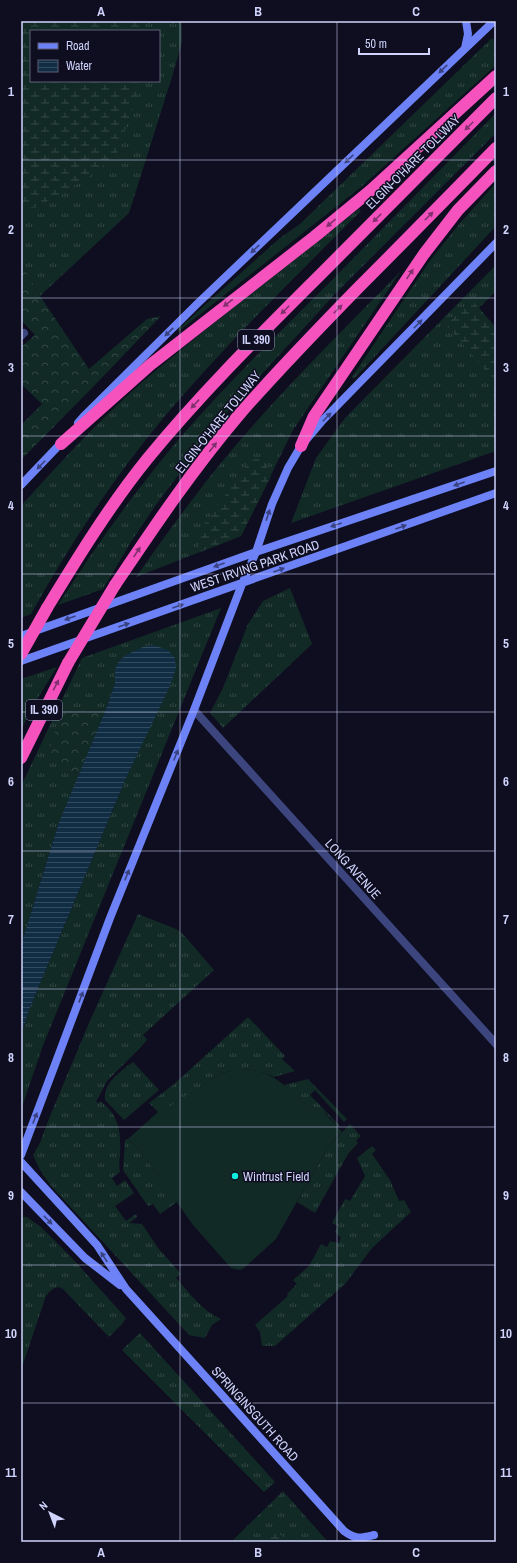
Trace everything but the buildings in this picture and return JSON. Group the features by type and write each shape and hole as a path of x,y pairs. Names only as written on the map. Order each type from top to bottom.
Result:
{"highway":[{"path":"61,444 150,365 314,237 370,191 496,76"},
{"name":"ELGIN-O'HARE TOLLWAY","path":"21,654 77,558 109,510 148,459 190,409 241,355 496,98"},
{"name":"ELGIN-O'HARE TOLLWAY","path":"21,758 68,662 115,585 189,479 238,416 281,368 332,315 496,148"},
{"path":"301,446 314,416 424,254 458,210 496,171"}],"main road":[{"path":"464,49 468,34 466,21"},
{"path":"21,485 61,444 85,415 163,337 493,23"},
{"path":"21,1155 110,918 256,552 272,504 288,468 301,446 323,420 496,243"},
{"name":"WEST IRVING PARK ROAD","path":"21,636 256,552 496,471"},
{"name":"WEST IRVING PARK ROAD","path":"21,661 496,493"},
{"name":"SPRINGINSGUTH ROAD","path":"21,1162 97,1245 126,1289 344,1531 352,1538 363,1538 374,1535"},
{"name":"SPRINGINSGUTH ROAD","path":"21,1192 85,1258 126,1289"}],"street":[{"name":"LONG AVENUE","path":"194,710 496,1044"}],"green space":[{"path":"21,21 182,21 182,42 129,213 40,296 21,264"},
{"path":"21,21 144,21 141,30 30,30 30,82 142,82 116,156 86,179 37,207 21,211"},
{"path":"492,38 496,42 496,65 361,187 179,331 177,330 280,238 300,224"},
{"path":"496,113 496,133 336,293 215,427 155,506 131,542 103,589 58,605 86,562 131,499 197,418 254,358"},
{"path":"496,183 496,226 354,379 352,377 429,262 460,223"},
{"path":"359,209 361,211 236,337 165,416 110,487 61,562 31,614 21,618 21,506 88,434 141,383 209,327"},
{"path":"21,264 40,296 89,369 147,319 161,316 21,460 21,425 42,404 21,384 21,347 35,335 21,320"},
{"path":"496,265 496,291 479,308 496,328 496,451 291,523 316,458 345,418"},
{"path":"401,271 293,430 241,536 136,577 197,493 236,445 296,378"},
{"path":"472,300 496,328 496,382 446,325"},
{"path":"263,457 271,476 241,536 200,552 197,534 250,461"},
{"path":"290,588 312,644 223,728 210,713 223,688 248,624 263,601"},
{"path":"221,608 42,1048 21,1110 21,1035 29,1010 126,778 144,739 115,669 115,683 106,709 63,715 70,772 80,773 59,822 21,945 21,786 82,658"},
{"path":"57,667 31,709 21,731 21,679"},
{"path":"106,709 80,773 70,772 50,752 51,740 63,715"},
{"path":"138,914 176,929 183,934 214,970 143,1035 147,1040 107,1081 96,1102 99,1103 100,1101 107,1106 112,1112 118,1125 120,1140 120,1172 112,1178 117,1186 125,1180 134,1193 115,1206 126,1221 136,1214 137,1217 129,1223 142,1224 158,1248 181,1274 176,1278 202,1306 221,1319 212,1325 205,1338 189,1335 51,1186 40,1170 33,1155 40,1143 89,1023"},
{"path":"248,1017 285,1056 282,1059 295,1071 274,1077 253,1070 225,1072 218,1075 160,1114 149,1103 173,1085"},
{"path":"133,1062 159,1090 124,1120 105,1100 105,1094 114,1078"},
{"name":"Wintrust Field","path":"235,1069 259,1071 268,1075 284,1085 309,1108 322,1110 342,1132 327,1148 276,1239 240,1270 231,1268 193,1225 140,1150 128,1139 158,1112 160,1113 218,1075"},
{"path":"308,1079 347,1119 344,1122 315,1090 310,1095 340,1126 338,1127 320,1110 311,1110 284,1085"},
{"path":"350,1124 361,1136 356,1140 358,1143 348,1154 315,1213 297,1202 327,1148"},
{"path":"128,1139 140,1150 177,1202 160,1214 153,1204 148,1206 123,1170 125,1140"},
{"path":"372,1146 376,1150 372,1154 390,1180 399,1201 404,1200 411,1212 372,1248 345,1284 275,1346 262,1346 260,1332 255,1325 288,1296 287,1294 297,1284 293,1280 309,1266 321,1244 327,1247 330,1241 338,1243 341,1238 335,1232 338,1226 332,1223 345,1199 350,1201 365,1176 357,1158"},
{"path":"21,1217 27,1217 41,1227 72,1258 126,1318 109,1337 63,1289 56,1287 46,1296 21,1370"},
{"path":"140,1333 275,1482 264,1492 122,1350"},
{"path":"283,1491 328,1542 231,1542"},
{"path":"276,1531 289,1542 258,1542 267,1534"}],"water":[{"path":"153,645 168,650 175,658 176,668 170,686 126,778 29,1010 21,1035 21,945 59,822 106,709 115,683 115,669 119,661 126,655 143,647"}],"place":[{"name":"Wintrust Field","path":"235,1176"}]}
